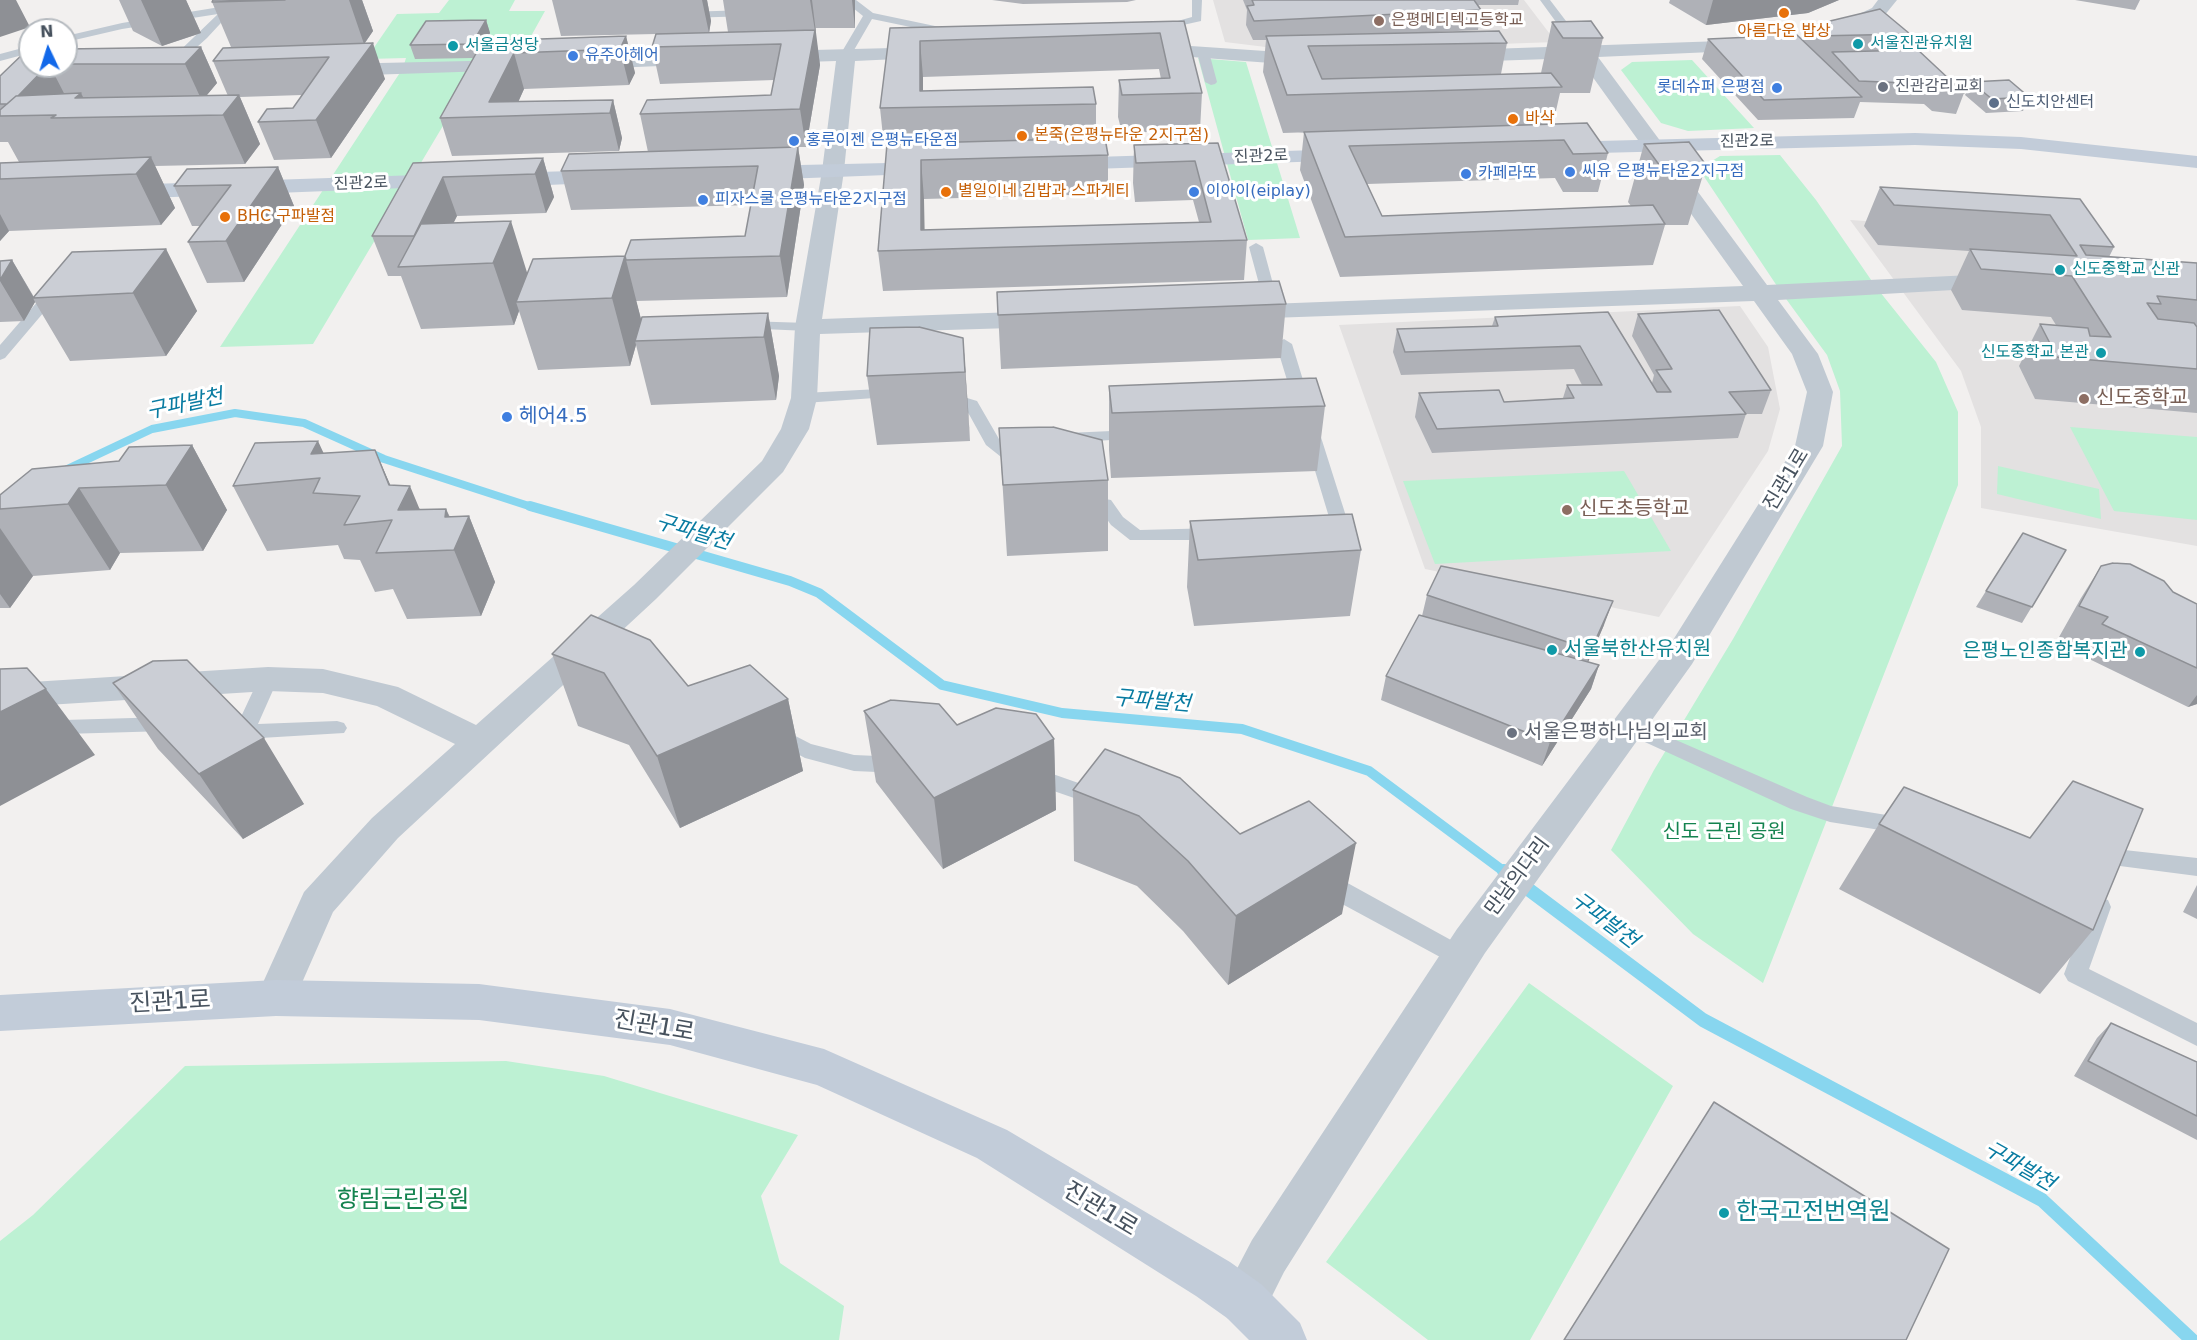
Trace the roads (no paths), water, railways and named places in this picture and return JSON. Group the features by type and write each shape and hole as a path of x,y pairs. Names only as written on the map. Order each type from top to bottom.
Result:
{"street":[{"path":"1825,34 1863,21 1878,12 1888,0"},
{"path":"1442,57 1772,44"},
{"path":"1128,49 1203,51 1299,60 1332,60"},
{"path":"752,58 948,53"},
{"name":"진관1로","path":"1566,813 1680,656 1809,446 1820,392 1806,354 1585,53"},
{"path":"276,998 318,903 385,828 479,741 603,647 645,592 773,466 795,429 804,398 808,327 833,171 846,55"},
{"path":"568,64 717,59"},
{"path":"320,70 534,65"},
{"path":"161,74 186,73"},
{"path":"820,91 842,90"},
{"name":"진관2로","path":"1538,149 1915,139 2022,143 2197,162"},
{"name":"진관2로","path":"1045,164 1367,154"},
{"path":"742,173 952,167"},
{"name":"진관2로","path":"105,193 624,176"},
{"path":"1218,313 1762,293 1971,282"},
{"path":"808,327 1069,318"},
{"path":"0,696 268,679 323,681 387,696 479,741"},
{"name":"만남의다리","path":"1466,949 1566,813"},
{"path":"1244,1301 1268,1256 1466,949"},
{"name":"진관1로","path":"0,1013 276,998 479,1002 659,1025 824,1068 992,1144 1213,1279 1244,1301 1283,1340"}],"lane":[{"path":"78,36 122,26 228,9 254,0"},
{"path":"671,15 752,13 756,0"},
{"path":"848,0 868,15 969,36"},
{"path":"1151,32 1197,19 1197,0"},
{"path":"1545,0 1585,53"},
{"path":"161,74 203,36 228,9"},
{"path":"846,55 868,15"},
{"path":"212,24 236,24"},
{"path":"1203,51 1211,82"},
{"path":"0,58 18,53"},
{"path":"1256,247 1274,311"},
{"path":"0,356 66,276"},
{"path":"41,308 61,307"},
{"path":"733,325 808,327"},
{"path":"752,344 755,326"},
{"path":"1284,344 1342,532 1319,532"},
{"path":"804,398 923,392 971,404 992,442 1036,476"},
{"path":"1052,439 1147,435"},
{"path":"992,442 1016,441"},
{"path":"1073,498 1105,504 1117,521 1136,536 1239,534"},
{"path":"244,732 268,679"},
{"path":"0,739 63,727 190,723"},
{"path":"211,723 232,723 244,732 337,728"},
{"path":"1630,727 1799,803 1830,814 1928,829"},
{"path":"752,729 782,736 804,750 854,763 922,767"},
{"path":"1006,774 1050,781 1116,805"},
{"path":"2081,854 2110,877 2197,867"},
{"path":"1308,868 1352,898 1466,949"},
{"path":"2110,877 2076,974 2197,1035"}],"waterway":[{"name":"구파발천","path":"65,470 152,429 235,413 304,423 384,459 535,508"},
{"name":"구파발천","path":"530,506 790,581 819,593 942,685 1062,713 1242,729 1369,771 1506,873"},
{"name":"구파발천","path":"1504,871 1703,1020 2042,1200 2192,1340"}],"place":[{"name":"아름다운 밥상","path":"1784,13"},
{"name":"은평메디텍고등학교","path":"1379,21"},
{"name":"서울진관유치원","path":"1858,44"},
{"name":"서울금성당","path":"453,46"},
{"name":"유주아헤어","path":"573,56"},
{"name":"진관감리교회","path":"1883,87"},
{"name":"롯데슈퍼 은평점","path":"1777,88"},
{"name":"신도치안센터","path":"1994,103"},
{"name":"바삭","path":"1513,119"},
{"name":"본죽(은평뉴타운 2지구점)","path":"1022,136"},
{"name":"홍루이젠 은평뉴타운점","path":"794,141"},
{"name":"씨유 은평뉴타운2지구점","path":"1570,172"},
{"name":"카페라또","path":"1466,174"},
{"name":"별일이네 김밥과 스파게티","path":"946,192"},
{"name":"이아이(eiplay)","path":"1194,192"},
{"name":"피자스쿨 은평뉴타운2지구점","path":"703,200"},
{"name":"BHC 구파발점","path":"225,217"},
{"name":"신도중학교 신관","path":"2060,270"},
{"name":"신도중학교 본관","path":"2101,353"},
{"name":"신도중학교","path":"2084,399"},
{"name":"헤어4.5","path":"507,417"},
{"name":"신도초등학교","path":"1567,510"},
{"name":"서울북한산유치원","path":"1552,650"},
{"name":"은평노인종합복지관","path":"2140,652"},
{"name":"서울은평하나님의교회","path":"1512,733"},
{"name":"한국고전번역원","path":"1724,1213"}],"park label":[{"name":"신도 근린 공원","path":"1724,833"},
{"name":"향림근린공원","path":"403,1201"}]}
